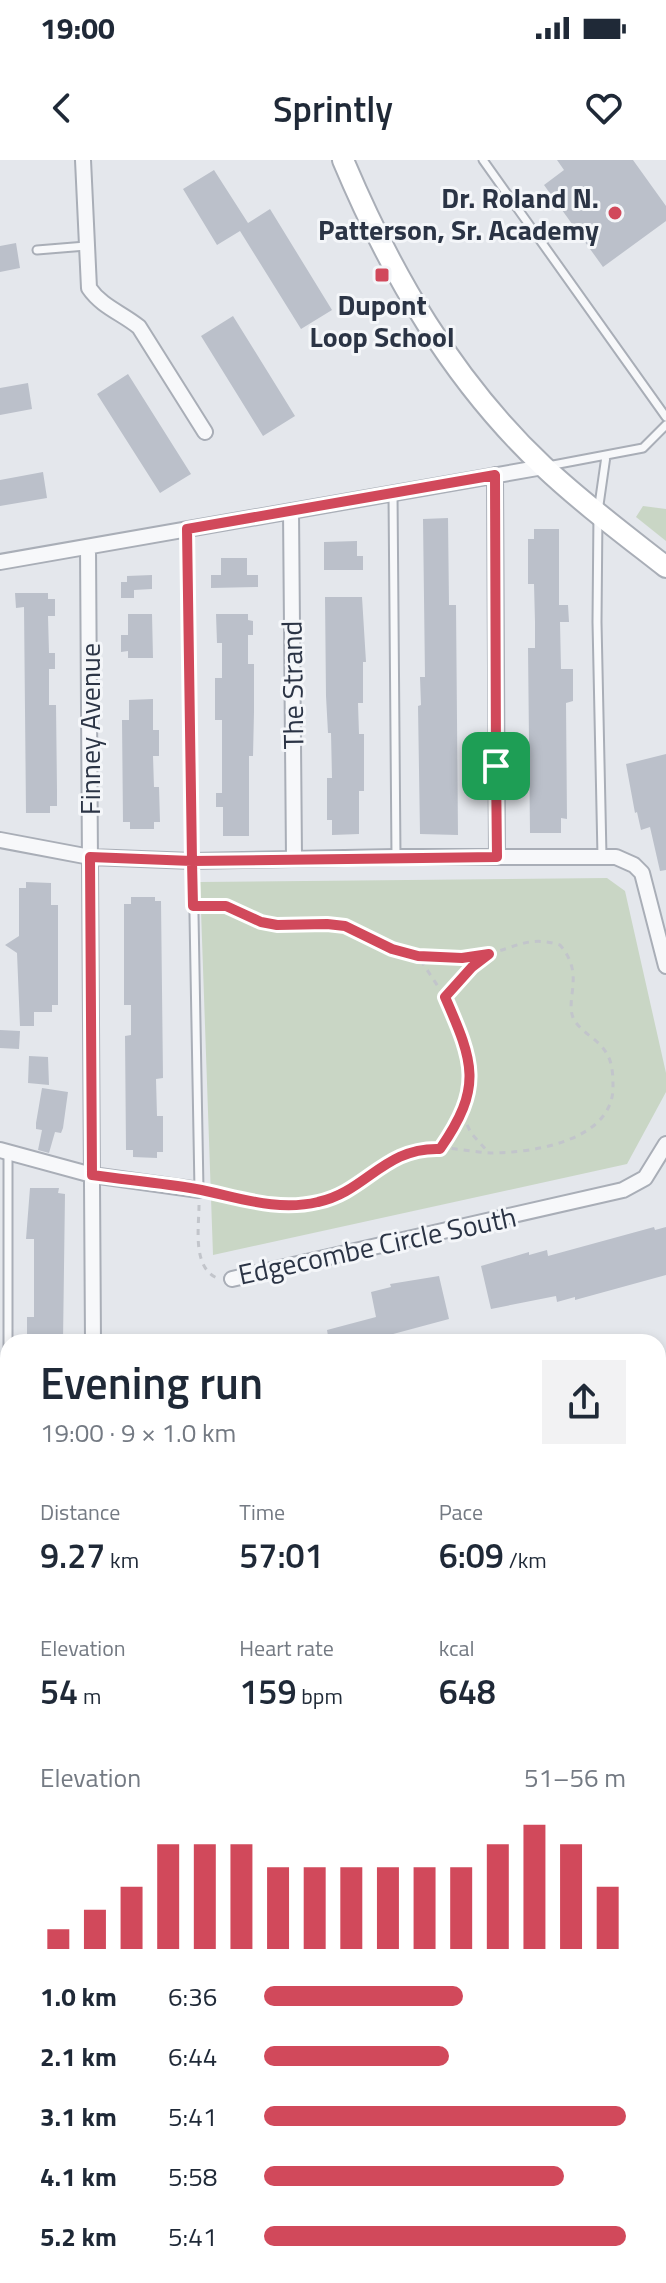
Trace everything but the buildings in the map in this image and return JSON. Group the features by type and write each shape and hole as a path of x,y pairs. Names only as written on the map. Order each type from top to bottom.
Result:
{"main road":[{"path":"343,160 410,298 449,359 543,467 666,567"}],"street":[{"path":"83,160 89,288 102,304 139,327 205,432"},
{"path":"0,562 543,467"},
{"path":"495,475 497,857"},
{"name":"The Strand","path":"291,511 294,858"},
{"name":"Finney Avenue","path":"88,547 93,1334"},
{"path":"0,840 90,857 192,861 602,856 627,860 642,873 666,966"},
{"name":"Edgecombe Circle South","path":"232,1279 623,1190 645,1178 666,1144"},
{"path":"4,1151 92,1175 199,1190"}],"lane":[{"path":"483,160 666,417"},
{"path":"37,250 86,246"},
{"path":"543,467 643,448 666,425"},
{"path":"602,856 598,512 606,456"},
{"path":"393,493 396,857"},
{"path":"187,529 199,1190"},
{"path":"4,1151 7,1334"}],"path":[{"path":"193,906 226,906 261,922 277,925 345,926 392,949 418,956 462,958 489,954 532,940 560,945 574,967 572,1015 608,1055 613,1082 609,1110 586,1132 572,1140 489,1153 422,1148 388,1162 334,1198 318,1203 275,1206 199,1190"},
{"path":"445,997 472,967 489,954"},
{"path":"418,956 445,997 462,1035 470,1066 469,1096 462,1114 440,1149"},
{"path":"462,1114 471,1133 489,1153"},
{"name":"Edgecombe Circle South","path":"199,1190 200,1256 211,1276 232,1279"}],"green space":[{"path":"643,506 666,509 666,541 636,517"},
{"path":"607,878 625,891 666,1073 666,1092 627,1164 213,1255 200,882"}],"place":[{"name":"Dr. Roland N. Patterson, Sr. Academy","path":"615,213"},
{"name":"Dupont Loop School","path":"382,275"}],"route":[{"path":"496,766 495,475 187,529 192,861 193,906 226,906 261,922 277,925 345,926 392,949 418,956 462,958 489,954 472,967 445,997 468,1053 469,1096 457,1124 440,1149 422,1148 406,1153 334,1198 318,1203 275,1206 199,1190 92,1175 90,857 192,861 497,857 496,766"}]}
